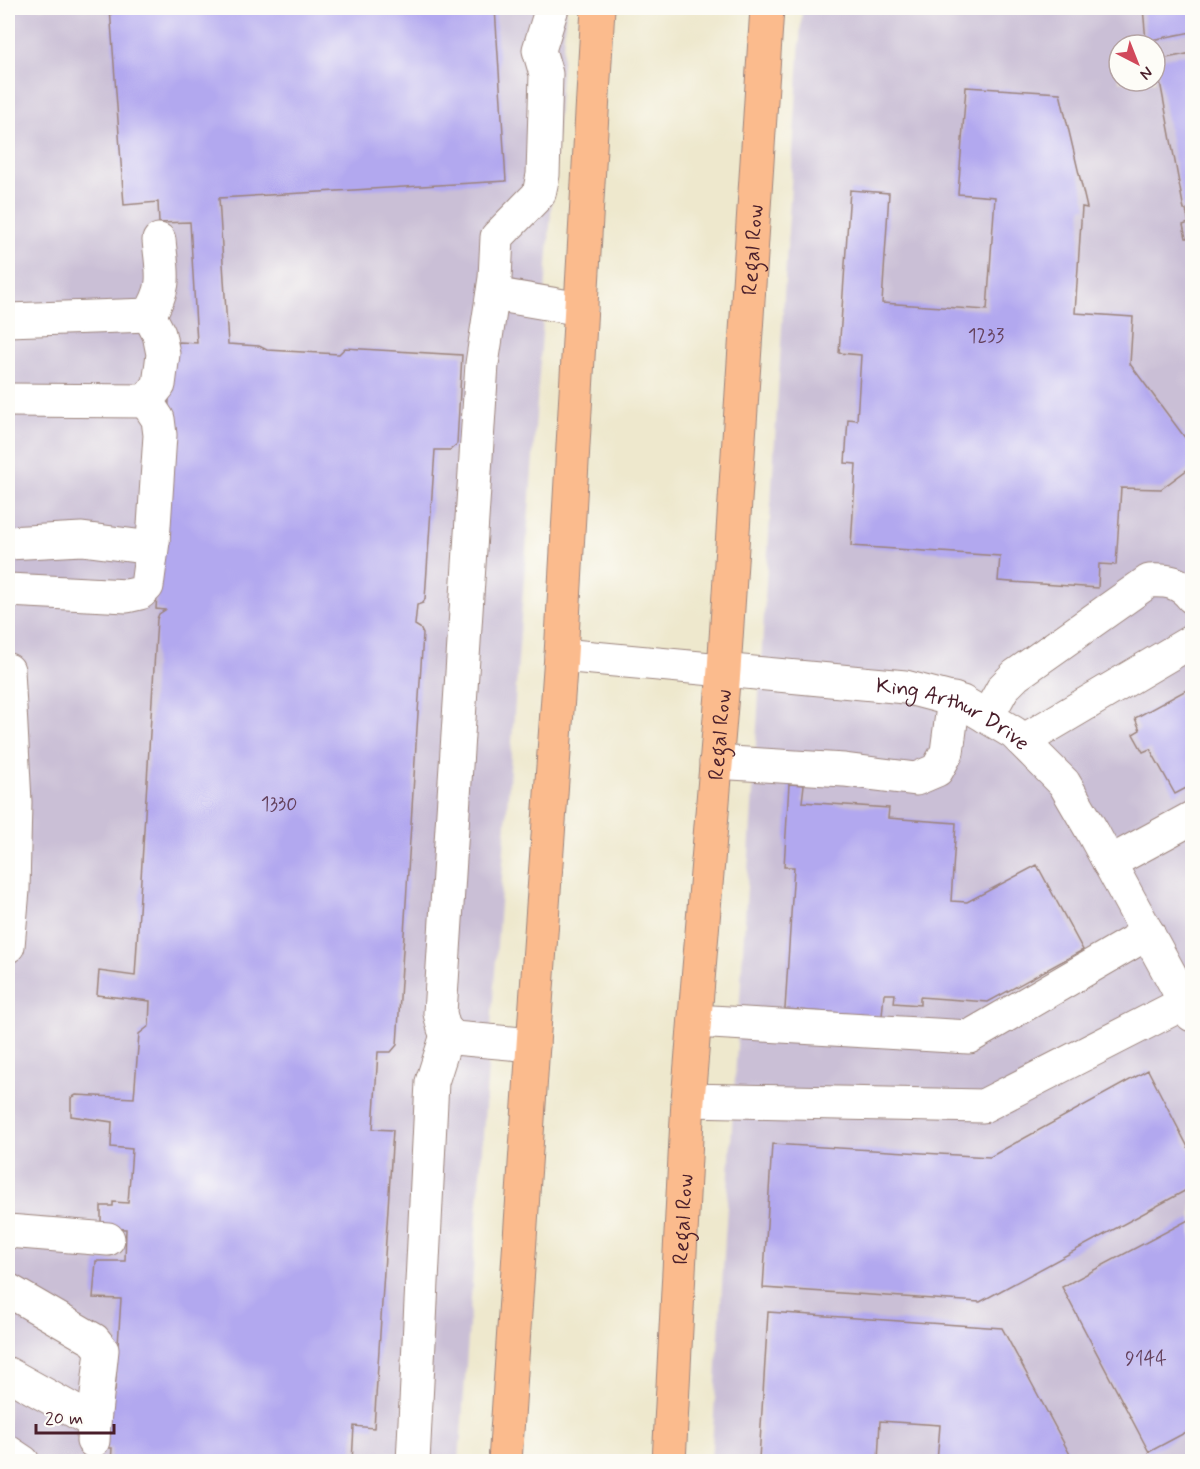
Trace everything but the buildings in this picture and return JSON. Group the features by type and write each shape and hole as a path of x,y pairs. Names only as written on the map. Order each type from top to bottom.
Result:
{"main road":[{"path":"505,1461 532,1045 561,655 598,8"},
{"name":"Regal Row","path":"669,1461 688,1100 724,670 767,8"}],"street":[{"path":"532,1045 454,1038 444,1029 440,1014 482,363 493,294 497,237 539,194 543,175 546,74 539,50 552,8"},
{"path":"149,315 160,297 163,281 159,240"},
{"path":"493,294 581,309"},
{"path":"8,320 149,315"},
{"path":"146,401 159,384 162,354 159,334 149,315"},
{"path":"8,400 146,401"},
{"path":"8,590 127,596 140,593 147,586 153,541 160,435 159,419 146,401"},
{"path":"8,543 82,538 144,547 153,541"},
{"path":"987,717 1003,688 1016,675 1149,581 1167,580 1185,588 1192,597"},
{"path":"1023,741 1192,641"},
{"name":"King Arthur Drive","path":"561,655 905,687 962,702 1014,733 1064,783 1189,1009"},
{"path":"8,670 15,802 13,890 8,946"},
{"path":"716,762 844,770 916,779 937,770 947,752 954,699"},
{"path":"1110,863 1192,818"},
{"path":"695,1021 969,1037 1148,933"},
{"path":"688,1100 983,1106 1189,1009"},
{"path":"413,1461 432,1082 448,1032"},
{"path":"8,1231 108,1239"},
{"path":"8,1290 94,1340 102,1350 94,1432 8,1374"},
{"path":"8,1452 23,1461"}],"shaded area":[{"path":"8,8 566,8 459,1461 8,1461"},
{"path":"802,8 1192,8 1192,1461 711,1462"}]}
